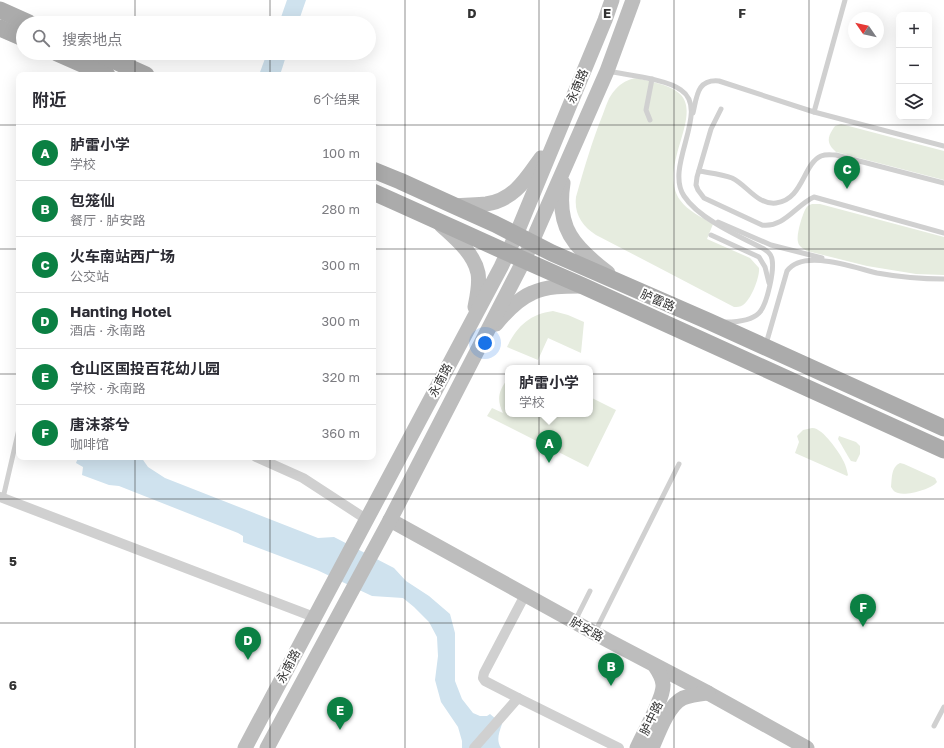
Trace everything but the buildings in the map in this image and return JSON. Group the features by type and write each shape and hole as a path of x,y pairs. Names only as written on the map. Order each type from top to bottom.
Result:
{"main road":[{"name":"永南路","path":"244,748 508,252 612,0"},
{"path":"267,748 390,520 524,260 607,71 633,0"},
{"path":"0,10 16,17"},
{"path":"0,28 16,35"},
{"path":"73,60 100,72"},
{"path":"112,60 139,72"},
{"path":"455,206 486,204 503,199 521,186 555,140"},
{"path":"565,166 561,205 563,220 567,229 587,257 623,285"},
{"name":"胪雷路","path":"376,171 495,224 552,253 708,321 944,428"},
{"name":"胪雷路","path":"376,193 944,450"},
{"path":"432,218 461,243 474,263 478,273 478,291 473,317"},
{"path":"484,339 516,304 531,293 550,287 583,286"},
{"name":"胪安路","path":"390,520 594,633 708,693 807,748"},
{"name":"胪中路","path":"637,748 662,695 664,684 661,674 655,666"},
{"name":"胪中路","path":"652,748 667,716 678,701 684,698 708,693"}],"street":[{"path":"263,460 303,478 366,519"},
{"path":"2,497 314,617"},
{"path":"526,595 484,673 483,678 485,681 518,698 619,748"},
{"path":"474,748 518,698"}],"lane":[{"path":"814,112 845,0"},
{"path":"607,71 652,79 676,87 683,91 690,102 691,120"},
{"path":"650,120 646,110 652,79"},
{"path":"708,321 734,322 753,317 759,313 763,307 769,286 773,262 772,256 769,252 715,224 690,203 684,196 679,183 678,171 698,90 707,81 713,80 728,83 814,112 944,146"},
{"path":"721,109 711,129 696,185 704,198 762,226 779,223 807,200 814,197 944,232"},
{"path":"699,171 732,179 760,199 775,203 782,202 792,195 800,186 814,161 827,154 944,183"},
{"path":"708,218 771,245 833,262 878,273 916,278 944,279"},
{"path":"711,235 759,257 765,267 769,286"},
{"path":"766,347 787,270 799,262 833,262"},
{"path":"2,497 16,440"},
{"path":"594,633 679,464"},
{"path":"574,622 590,591"},
{"path":"934,726 944,707"}],"shaded area":[{"path":"637,78 659,84 676,91 680,94 686,104 684,129 676,158 674,187 680,200 687,207 695,214 713,224 707,239 750,258 759,268 758,277 754,288 749,298 742,306 734,307 596,235 583,224 580,219 576,209 576,197 592,145 609,98 620,85 628,80"},
{"path":"841,124 944,151 944,180 836,152 830,146 829,137 835,126"},
{"path":"812,204 820,204 944,237 944,275 916,274 867,266 807,251 799,245 798,235 805,210"},
{"path":"553,311 568,315 584,322 581,353 548,338 538,360 507,347 515,333 525,322 538,315"},
{"path":"505,382 505,417 593,417 593,398 616,410 588,467 487,416 492,408 503,413 499,399 502,387"},
{"path":"812,428 821,432 835,447 845,464 847,476 795,453 799,442 797,436 803,430"},
{"path":"839,436 856,442 860,446 860,454 856,462 851,461 849,458 838,439"},
{"path":"900,463 935,478 937,482 930,487 907,494 896,492 891,487 892,477 893,470"}],"water":[{"path":"287,0 306,0 300,16 281,16"},
{"path":"264,60 285,60 281,72 260,72"},
{"path":"77,460 143,460 148,467 165,478 318,538 334,537 394,568 406,581 429,596 450,614 455,633 455,681 462,699 473,713 480,716 487,716 490,714 502,724 498,739 501,748 462,748 462,741 458,727 441,702 435,680 438,656 437,637 429,622 403,598 372,596 317,570 243,542 243,536 238,533 119,486 109,485 82,475 83,467 76,463"}],"place":[{"name":"火车南站西广场","path":"847,189"},
{"name":"胪雷小学","path":"549,463"},
{"name":"唐沫茶兮","path":"863,627"},
{"name":"Hanting Hotel","path":"248,660"},
{"name":"包笼仙","path":"611,686"},
{"name":"仓山区国投百花幼儿园","path":"340,730"}]}
